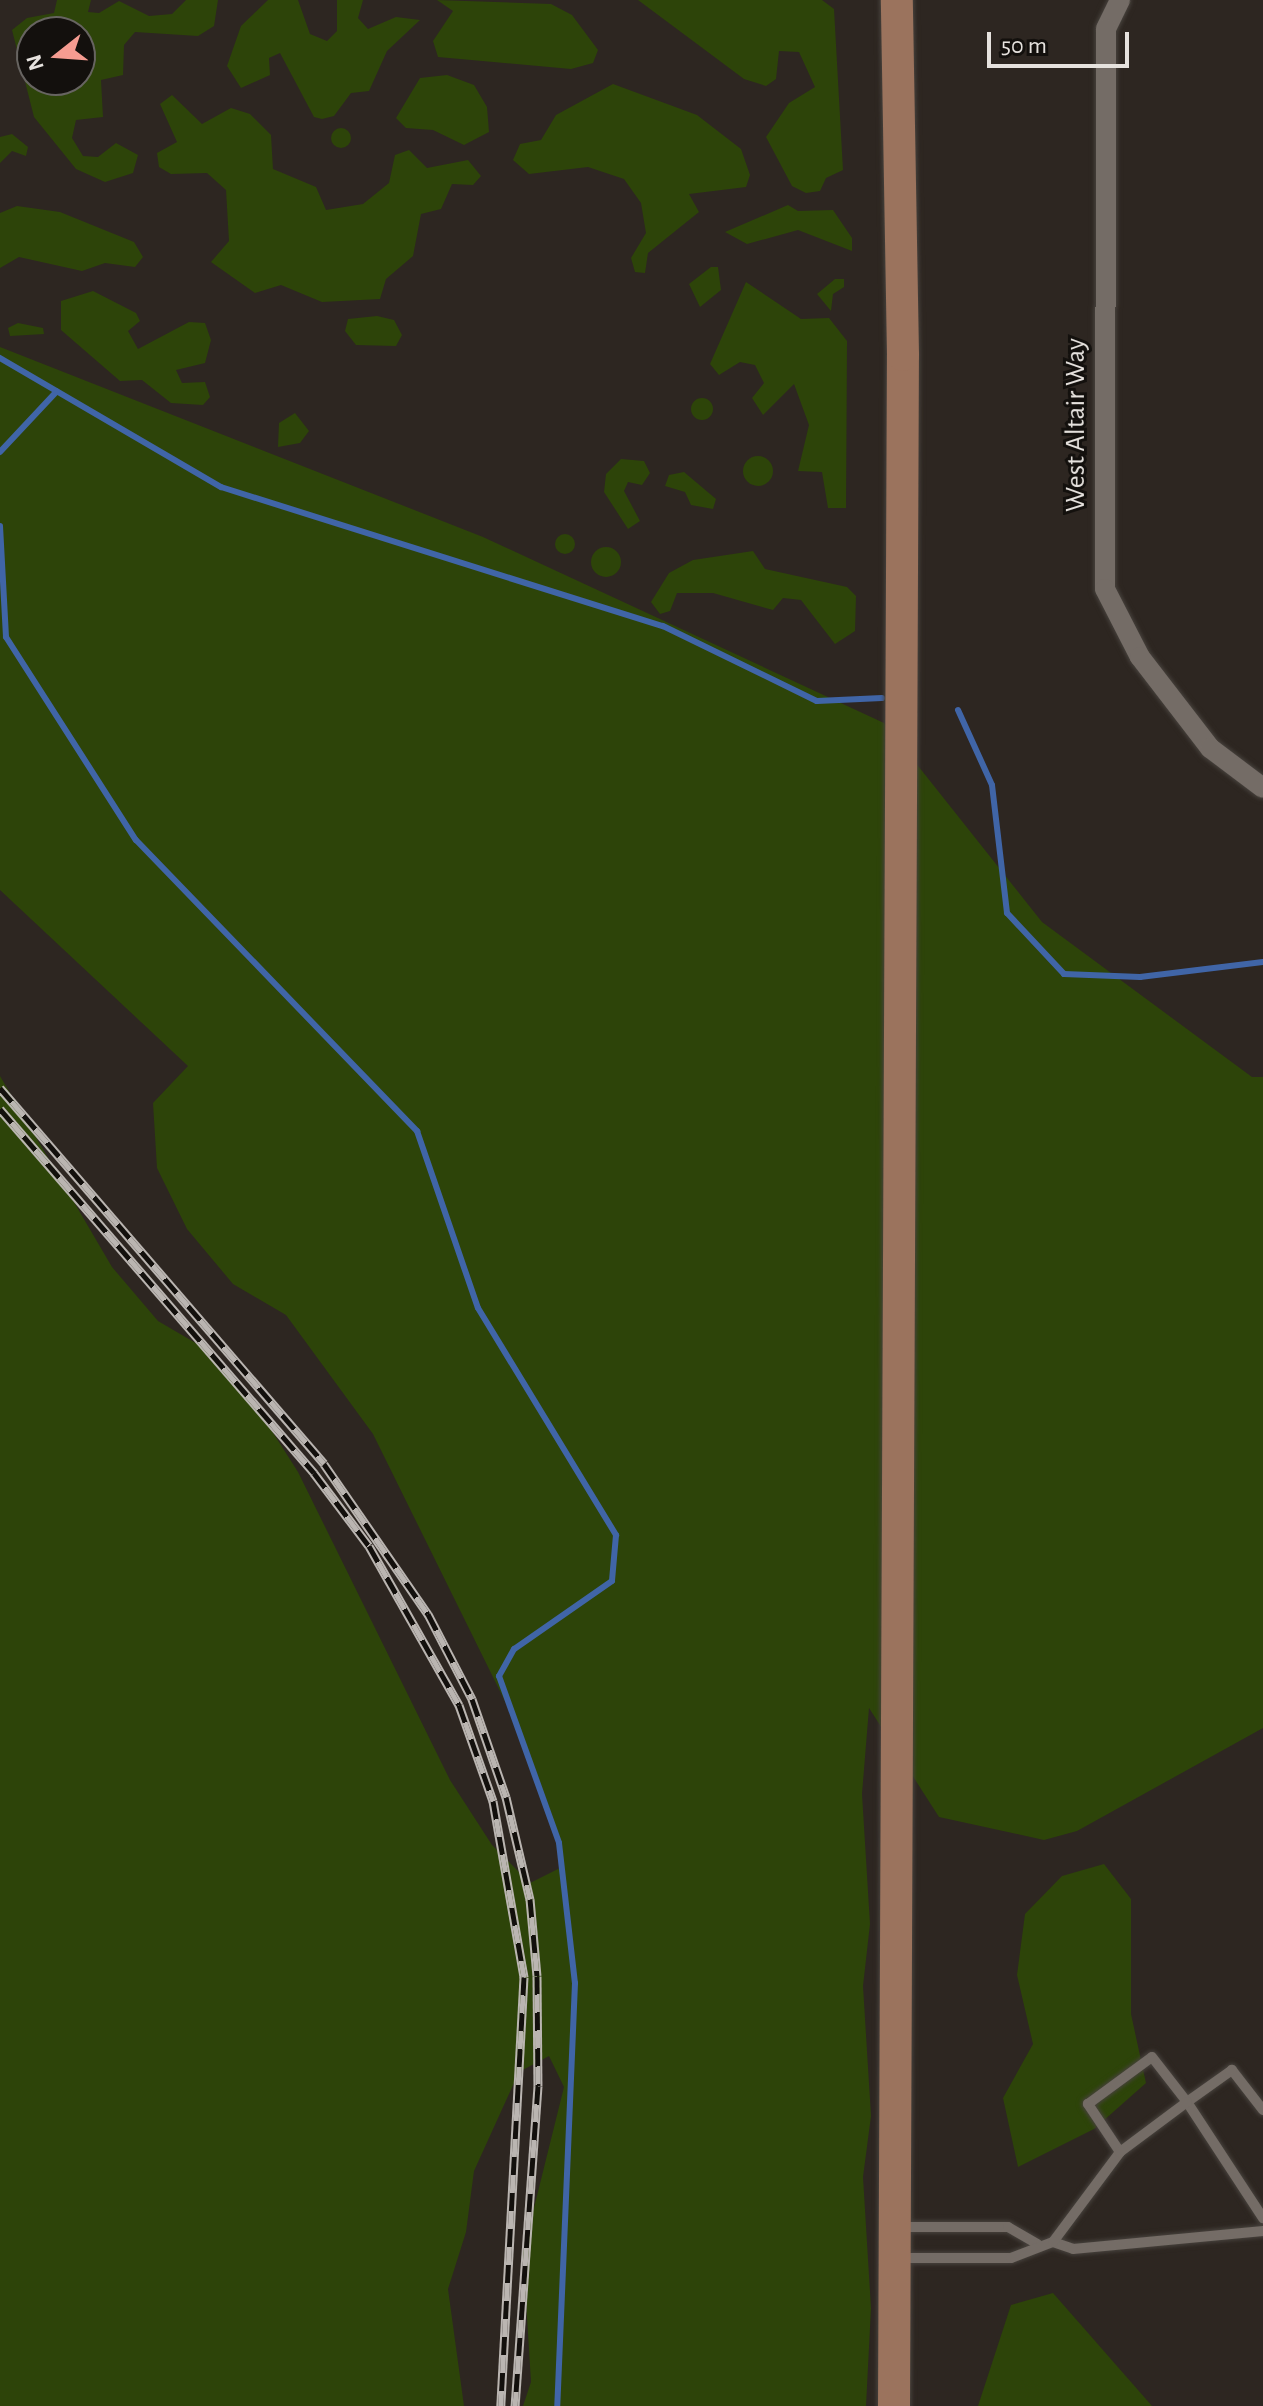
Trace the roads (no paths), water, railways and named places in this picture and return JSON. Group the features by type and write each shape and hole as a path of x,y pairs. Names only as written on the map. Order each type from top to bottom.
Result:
{"main road":[{"path":"894,2406 903,355 897,0"}],"street":[{"name":"West Altair Way","path":"1116,2 1106,29 1105,589 1134,648 1210,748 1263,788"}],"lane":[{"path":"1120,2152 1088,2104 1152,2057 1187,2102 1263,2218"},
{"path":"1053,2242 1120,2152 1232,2070 1263,2110"},
{"path":"894,2242 1008,2227 1038,2244"},
{"path":"894,2242 1011,2258 1038,2244 1053,2242 1073,2249 1263,2231"}],"waterway":[{"path":"0,358 221,487 663,626 817,701 882,698"},
{"path":"0,452 57,391"},
{"path":"0,526 6,637 136,840 417,1131 478,1308 616,1535 612,1581 514,1649 499,1676 559,1843 575,1983 557,2406"},
{"path":"958,710 992,785 1007,913 1064,974 1140,977 1263,962"}],"railway":[{"path":"0,1088 324,1464 428,1614 472,1699 506,1797 530,1899 537,1976 538,2086 515,2406"},
{"path":"0,1109 314,1473 369,1546 459,1705 493,1801 524,1977 501,2406"}]}
